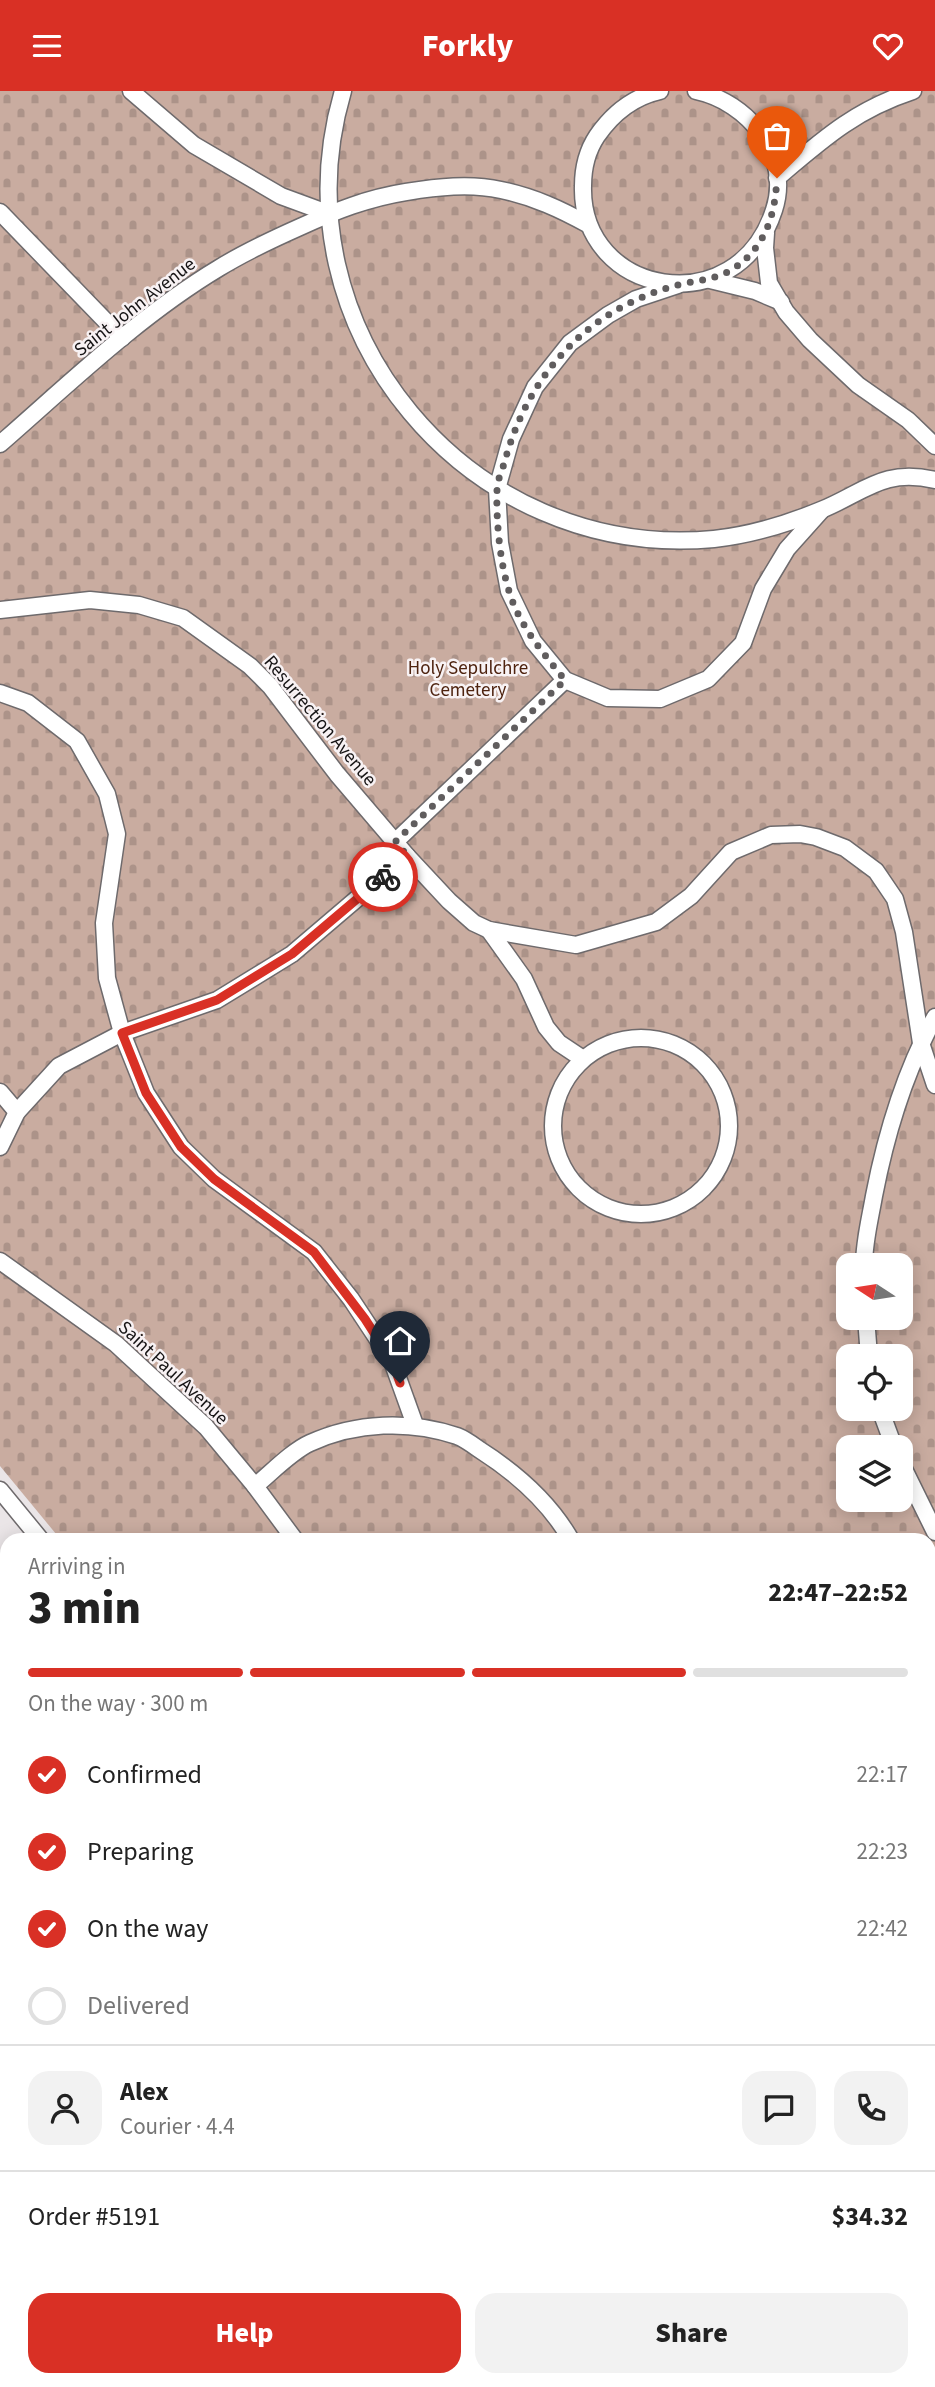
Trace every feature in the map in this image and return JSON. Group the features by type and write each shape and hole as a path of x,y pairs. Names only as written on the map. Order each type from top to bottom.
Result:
{"street":[{"path":"131,91 194,145 281,196 330,214"},
{"path":"343,91 331,153 330,214 338,269 355,322 380,372 412,417 452,457 497,489 547,515 601,532 657,540 714,539 758,531 822,510 881,481 911,475 935,480"},
{"path":"660,91 631,101 609,119 592,142 583,169 582,198 589,225 604,250 625,268 650,281 678,285"},
{"path":"696,91 713,95 738,108 758,127 771,151 777,178 775,206 766,232 752,253 733,269 710,280 678,285 636,299 608,315 570,343 536,387 510,439 497,489 500,543 509,591 533,641 565,680 608,698 660,699 708,679 743,643 763,589 787,549 822,510"},
{"path":"731,91 738,108"},
{"path":"777,178 850,119 883,101 913,91"},
{"name":"Saint John Avenue","path":"0,444 122,338 176,297 219,268 272,239 330,214 376,197 443,186 498,189 549,203 589,225"},
{"path":"0,212 122,338"},
{"path":"766,232 769,283 780,302 810,340 858,385 908,420 935,446"},
{"path":"710,280 755,291 780,302"},
{"name":"Resurrection Avenue","path":"0,610 90,600 139,605 183,618 250,666 270,686 337,774 407,856 449,901 474,923 489,930"},
{"path":"396,841 565,680"},
{"path":"0,693 28,703 77,741 107,794 117,834 104,923 107,978 122,1033 146,1093 181,1147 214,1179 314,1252 351,1299 392,1361 415,1425"},
{"path":"489,930 576,945 656,922 691,896 732,852 771,835 800,834 816,837 845,848 862,859 876,871 895,899 904,932 921,1043 935,1085"},
{"path":"0,1147 17,1111 59,1066 122,1033 217,1000 292,954 407,856"},
{"path":"489,930 524,979 546,1027 559,1043 583,1059"},
{"path":"865,1253 886,1140 921,1043 935,1017"},
{"path":"639,1037 649,1038 670,1042 696,1056 717,1079 728,1108 729,1139 719,1168 700,1192 677,1207 650,1214 622,1213 596,1202 575,1185 560,1161 553,1134 555,1107 565,1081 583,1059 609,1043 639,1037"},
{"path":"0,1092 17,1111"},
{"name":"Saint Paul Avenue","path":"0,1261 116,1344 206,1427 290,1533"},
{"path":"255,1486 308,1443 343,1431 366,1427 415,1425 459,1437 503,1465 533,1491 566,1533"},
{"path":"913,1487 935,1532"},
{"path":"0,1490 35,1533"}],"green space":[{"name":"Holy Sepulchre Cemetery","path":"0,91 935,91 935,1533 55,1533 0,1466"}],"way so far":[{"path":"383,877 407,856 396,841 565,680 533,641 509,591 500,543 497,489 510,439 536,387 570,343 608,315 636,299 678,285 710,280 733,269 752,253 766,232 775,206 777,178"}],"route":[{"path":"383,877 292,954 217,1000 122,1033 146,1093 181,1147 214,1179 314,1252 365,1319 392,1361 400,1383"}]}
